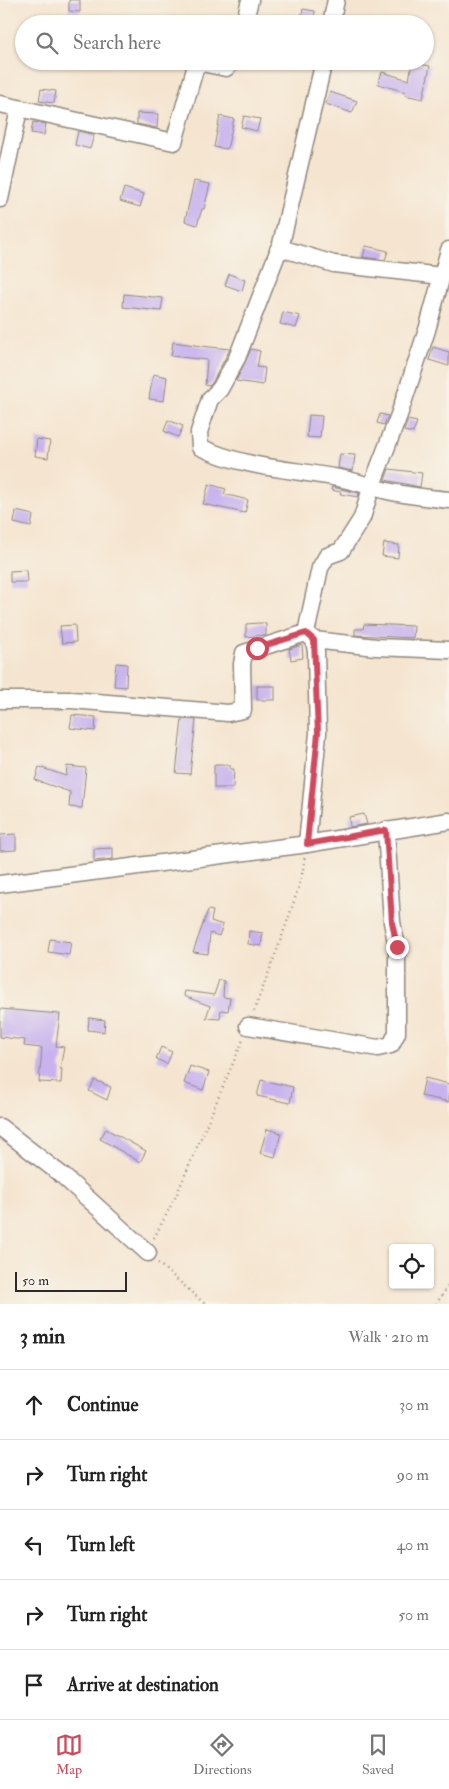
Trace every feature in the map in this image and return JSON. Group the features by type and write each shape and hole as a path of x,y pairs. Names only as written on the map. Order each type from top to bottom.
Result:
{"street":[{"path":"246,15 250,0"},
{"path":"333,15 336,0"},
{"path":"0,104 174,142 195,70"},
{"path":"322,70 278,250 237,358 220,389 210,399 199,432 200,447 223,458 247,464 372,485 392,492 449,500"},
{"path":"0,199 19,109"},
{"path":"278,250 287,250 334,264 442,276"},
{"path":"303,844 318,733 310,636 323,560 327,556 341,551 362,518 372,485 399,415 449,250"},
{"path":"0,700 72,700 228,713 243,710 242,664 244,653 310,636 376,648 449,650"},
{"path":"0,884 303,844 449,820"},
{"path":"248,1026 378,1048 391,1044 397,1033 397,947 392,922 386,830"},
{"path":"0,1127 63,1176 148,1253"}],"path":[{"path":"205,1304 148,1253 176,1196 248,1026 305,865 303,844"},
{"path":"436,1304 449,1285"}],"building":[{"path":"69,0 80,0 80,12 69,11"},
{"path":"303,9 315,11 314,15 302,15"},
{"path":"411,70 429,70 423,99 405,95 406,92 378,84 382,72 409,80"},
{"path":"41,89 56,91 54,103 39,101"},
{"path":"330,92 357,101 352,113 326,104"},
{"path":"137,113 158,114 157,128 137,124"},
{"path":"220,116 234,119 227,149 214,147"},
{"path":"244,116 260,119 257,131 241,127"},
{"path":"33,122 46,124 44,135 31,133"},
{"path":"78,131 94,135 90,149 75,145"},
{"path":"194,181 210,184 204,209 202,209 197,225 185,221"},
{"path":"124,188 144,194 140,207 120,201"},
{"path":"366,246 388,251 385,260 363,257"},
{"path":"229,274 245,280 242,291 225,285"},
{"path":"124,294 163,298 161,311 123,307"},
{"path":"283,312 300,316 296,328 280,324"},
{"path":"173,342 230,349 209,386 205,385 207,360 171,356"},
{"path":"433,347 449,352 449,366 429,360"},
{"path":"251,349 260,351 257,367 265,368 263,385 236,381"},
{"path":"153,374 167,377 164,401 149,399"},
{"path":"380,414 388,416 384,425 377,423"},
{"path":"309,415 322,416 320,438 307,437"},
{"path":"168,420 183,426 178,437 164,431"},
{"path":"408,420 417,422 413,433 404,431"},
{"path":"37,439 50,441 48,458 35,456"},
{"path":"340,454 355,455 353,471 338,468"},
{"path":"389,469 422,473 420,487 385,480"},
{"path":"209,484 226,489 224,494 248,500 245,513 203,504"},
{"path":"332,487 359,493 358,497 340,494 341,492 331,490"},
{"path":"16,511 33,515 31,527 14,523"},
{"path":"384,543 399,545 398,558 382,556"},
{"path":"26,570 27,582 10,582 10,571"},
{"path":"246,624 266,624 266,635 246,637"},
{"path":"364,624 414,626 413,638 355,635 355,629 363,629"},
{"path":"75,625 76,642 62,643 60,626"},
{"path":"302,645 303,658 291,660 289,649"},
{"path":"116,663 127,664 126,687 114,686"},
{"path":"257,686 275,686 275,700 257,700"},
{"path":"72,715 96,717 95,731 70,728"},
{"path":"182,719 196,720 190,774 176,773"},
{"path":"214,765 230,765 230,769 234,769 233,788 214,788"},
{"path":"67,766 86,768 82,808 69,807 70,792 35,780 39,767 66,776"},
{"path":"364,814 367,824 350,827 349,817"},
{"path":"16,834 16,850 0,851 0,835"},
{"path":"113,848 113,859 94,861 94,849"},
{"path":"208,910 213,911 211,921 223,925 219,936 210,933 208,954 193,952"},
{"path":"249,931 263,933 261,946 248,944"},
{"path":"50,939 71,942 69,955 48,952"},
{"path":"219,980 224,981 223,997 230,998 228,1011 221,1010 220,1019 206,1018 210,1006 184,996 185,991 214,995"},
{"path":"0,1009 60,1014 56,1046 64,1047 60,1069 62,1069 61,1083 39,1082 42,1048 24,1046 25,1040 0,1037"},
{"path":"89,1018 105,1020 104,1032 88,1030"},
{"path":"161,1047 172,1052 167,1064 156,1059"},
{"path":"190,1066 209,1072 203,1090 184,1083"},
{"path":"425,1078 449,1084 449,1102 421,1096"},
{"path":"95,1080 111,1087 107,1100 89,1091"},
{"path":"261,1080 293,1087 290,1103 257,1096"},
{"path":"106,1129 146,1151 140,1162 100,1139"},
{"path":"267,1129 281,1133 275,1157 260,1153"}],"route":[{"path":"257,648 306,633 314,640 318,733 307,844 386,830 392,922 397,947"}]}
